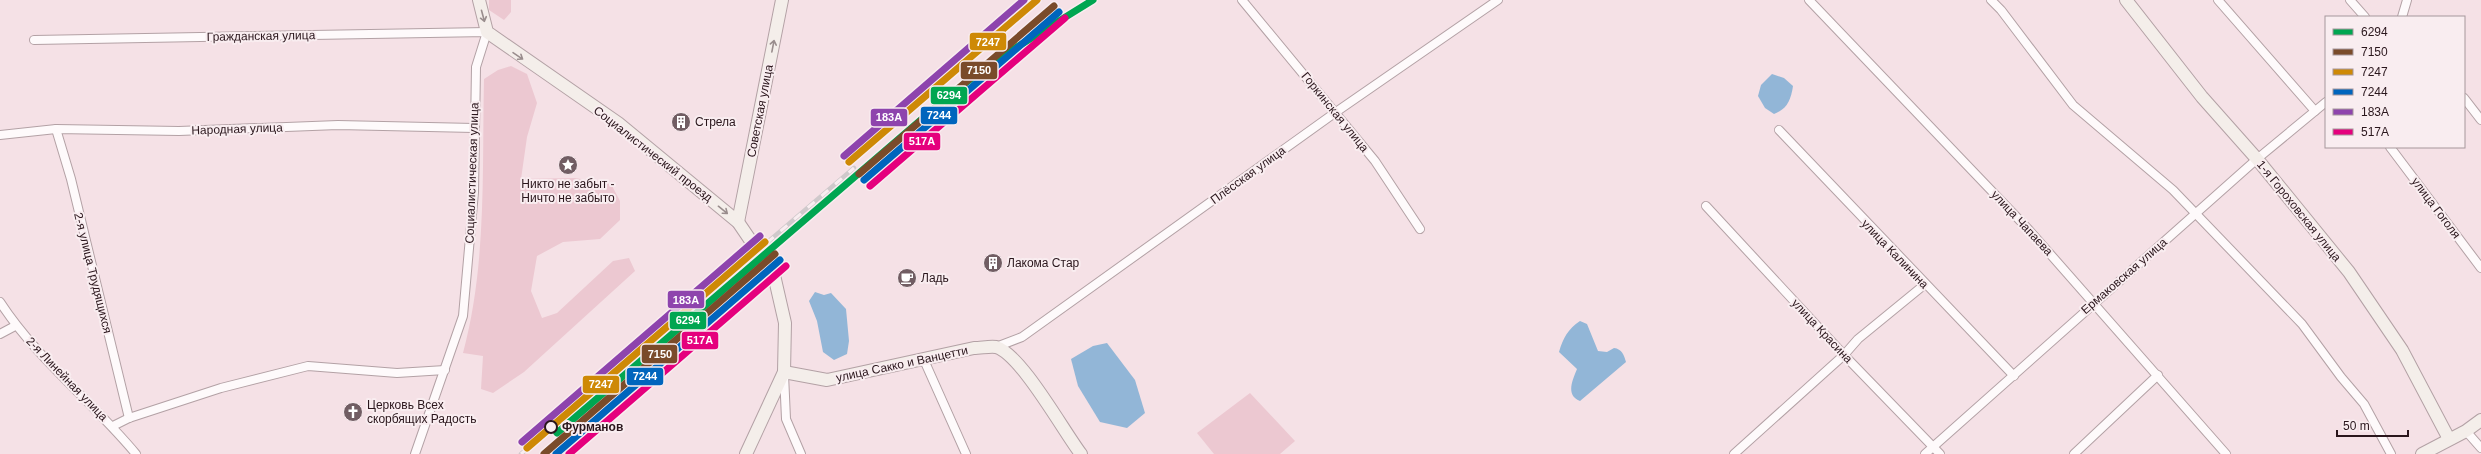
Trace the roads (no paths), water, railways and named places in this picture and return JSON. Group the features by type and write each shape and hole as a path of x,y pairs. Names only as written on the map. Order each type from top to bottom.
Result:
{"main road":[{"path":"479,0 487,32"},
{"name":"Советская улица","path":"738,222 782,0"},
{"name":"1-я Гороховская улица","path":"2126,0 2202,97 2256,159 2349,272 2402,350 2449,439"},
{"name":"Социалистический проезд","path":"487,32 618,123 738,222 774,275 785,323 784,372"},
{"path":"996,347 1015,361 1044,399 1082,454"},
{"name":"улица Сакко и Ванцетти","path":"784,372 827,380 974,348 996,347"},
{"path":"746,454 784,372"},
{"path":"2422,454 2466,431 2481,420"}],"street":[{"name":"Горкинская улица","path":"1242,0 1375,161 1420,229"},
{"name":"Плёсская улица","path":"996,347 1022,337 1336,112 1498,0"},
{"name":"улица Чапаева","path":"1809,0 2024,224 2226,454"},
{"path":"1991,0 2006,16 2072,105 2173,190 2302,324 2341,377 2364,404 2391,454"},
{"path":"2218,0 2315,111"},
{"path":"2350,0 2364,16"},
{"path":"2402,16 2407,0"},
{"name":"Гражданская улица","path":"34,40 487,32"},
{"name":"Социалистическая улица","path":"415,454 463,316 474,192 476,66 487,32"},
{"path":"2465,99 2481,120"},
{"name":"Ермаковская улица","path":"1925,454 2256,159 2325,103"},
{"name":"Народная улица","path":"0,135 56,129 179,131 338,125 474,128"},
{"name":"2-я улица Трудящихся","path":"56,129 73,187 129,418"},
{"name":"улица Калинина","path":"1778,130 1924,285 2014,376"},
{"name":"улица Гоголя","path":"2391,148 2481,268"},
{"name":"улица Красина","path":"1706,206 1844,355 1940,454"},
{"path":"1734,454 1844,355 1858,339 1924,285"},
{"name":"2-я Линейная улица","path":"0,302 15,326 113,426 136,454"},
{"path":"0,334 15,326"},
{"path":"924,360 966,454"},
{"path":"113,426 129,418 221,388 308,366 397,373 445,370"},
{"path":"784,372 786,419 801,454"},
{"path":"2074,454 2158,375"},
{"path":"2466,431 2481,448"}],"water":[{"path":"1772,74 1784,78 1793,86 1788,103 1785,107 1774,114 1765,108 1758,96 1761,85"},
{"path":"815,292 824,295 831,293 846,309 849,341 847,354 834,360 823,352 817,321 809,301"},
{"path":"1580,321 1587,324 1598,351 1607,352 1614,348 1617,349 1622,353 1626,362 1580,401 1575,398 1571,391 1572,382 1577,369 1559,352 1566,334"},
{"path":"1107,343 1135,380 1145,413 1127,428 1100,422 1078,386 1071,359 1093,346"}],"railway":[{"path":"521,454 854,168"}],"place":[{"name":"Стрела","path":"681,122"},
{"name":"Никто не забыт - Ничто не забыто","path":"568,165"},
{"name":"Лакома Стар","path":"993,263"},
{"name":"Ладь","path":"907,278"},
{"name":"Церковь Всех скорбящих Радость","path":"353,412"},
{"name":"Фурманов","path":"551,427"}]}
